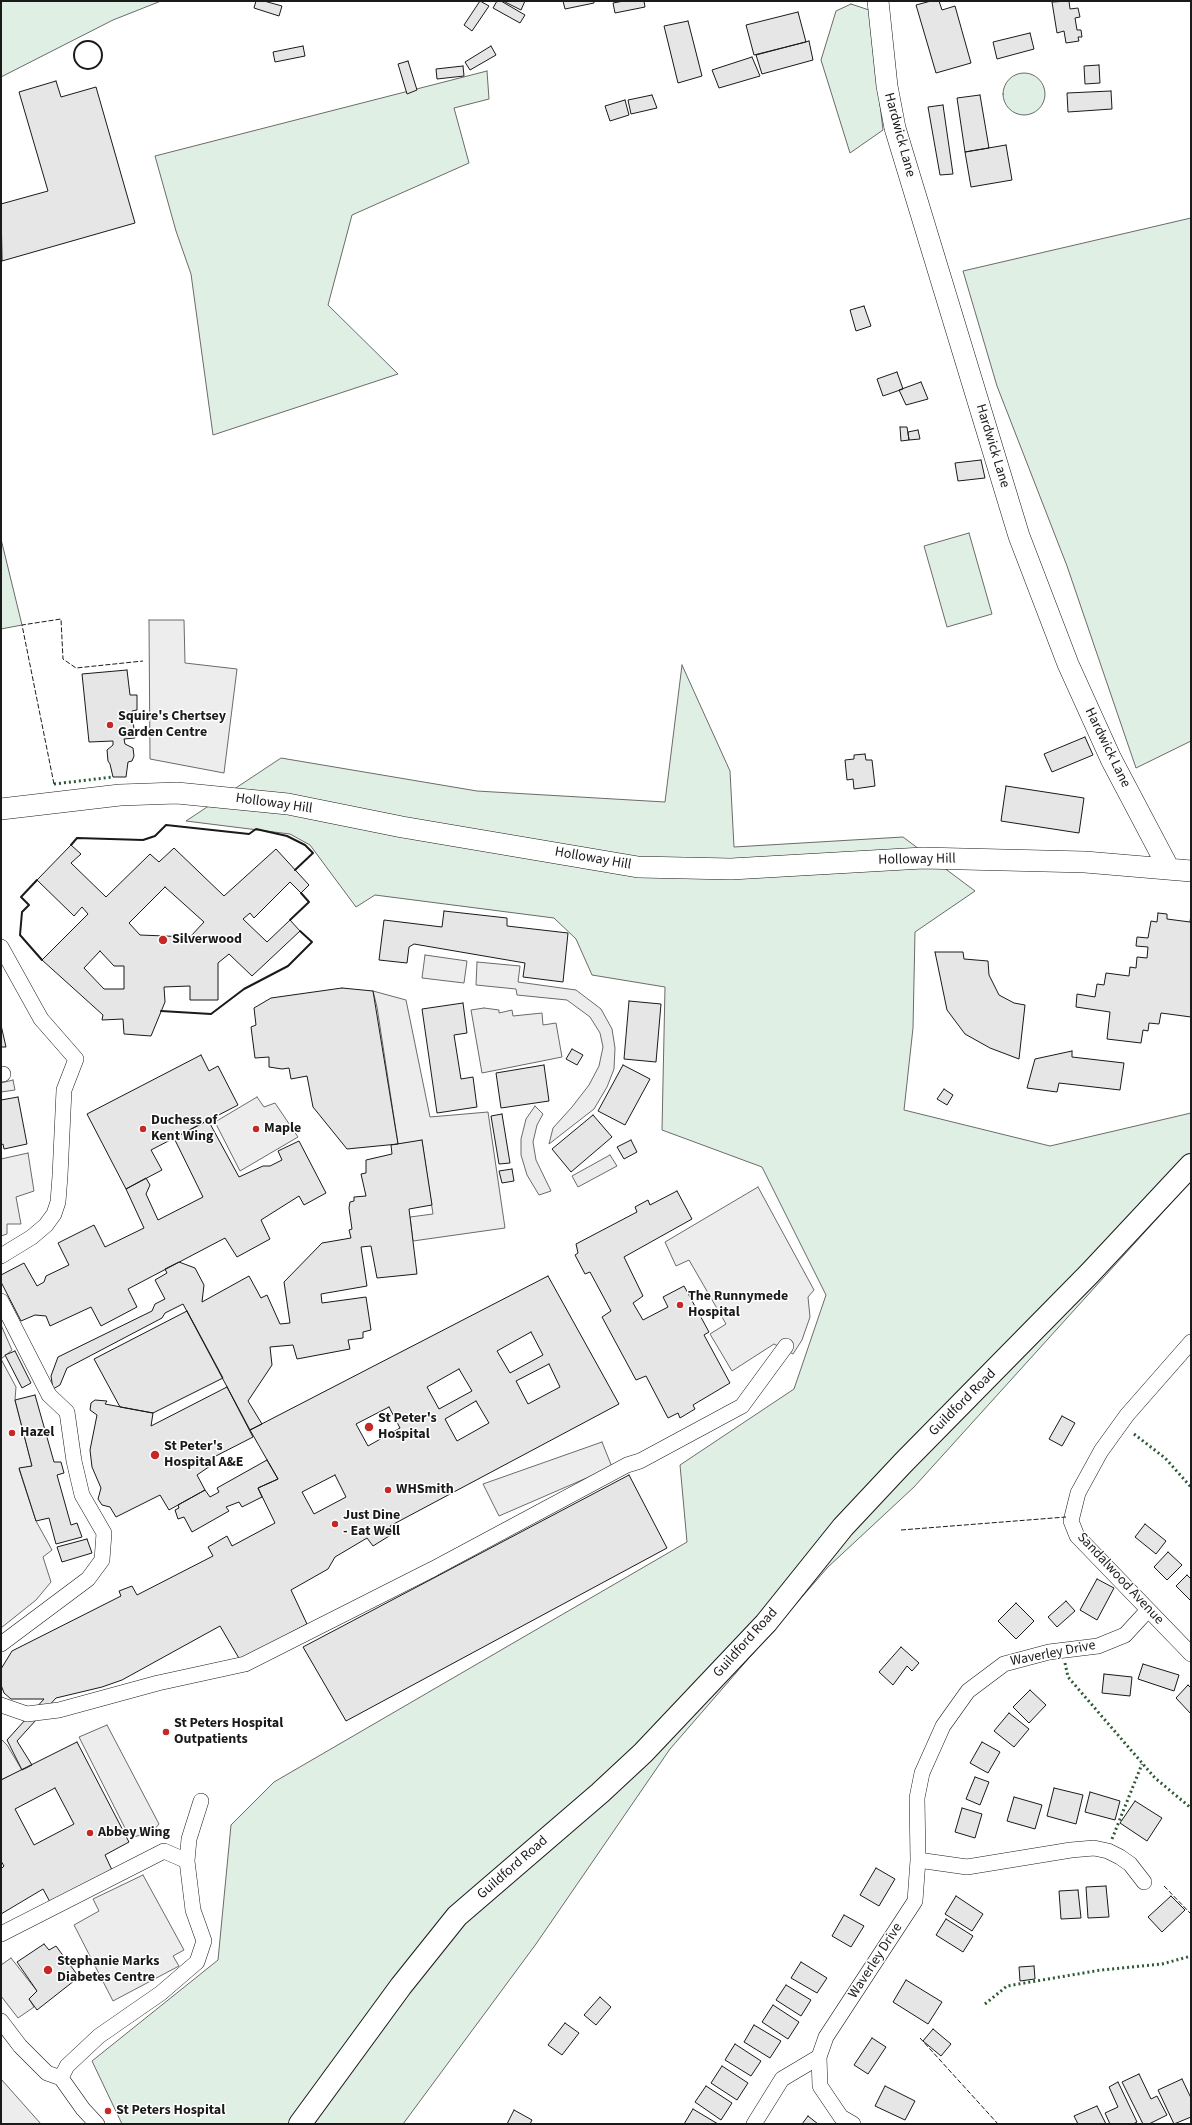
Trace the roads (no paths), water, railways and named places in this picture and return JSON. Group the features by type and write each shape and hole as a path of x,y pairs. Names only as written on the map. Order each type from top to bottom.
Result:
{"main road":[{"name":"Hardwick Lane","path":"878,1 886,86 895,128 1019,536 1068,664 1105,746 1169,869"},
{"name":"Holloway Hill","path":"1,809 120,795 177,793 288,804 402,827 638,867 731,868 923,858 1085,862 1191,871"},
{"name":"Guildford Road","path":"301,2123 401,1986 457,1916 600,1793 643,1753 766,1623 842,1528 903,1463 1090,1273 1191,1165"}],"street":[{"path":"1,947 41,1019 76,1059 64,1090 58,1202 54,1214 46,1225 32,1237 1,1256"},
{"path":"1,1301 49,1396 67,1412 74,1461 82,1495 104,1533 102,1560 88,1579 1,1644"},
{"name":"Sandalwood Avenue","path":"1191,1342 1132,1409 1100,1451 1078,1493 1071,1521 1077,1536 1191,1654"},
{"path":"1,1705 27,1714 59,1710 158,1683 245,1664 433,1569 742,1406 786,1346"},
{"name":"Waverley Drive","path":"853,2124 841,2117 820,2086 818,2057 826,2037 915,1901 918,1860 917,1798 922,1773 943,1726 968,1691 1004,1664 1048,1652 1098,1646 1125,1634 1148,1610"},
{"path":"61,2078 66,2066 99,2036 161,1993 197,1962 204,1941 193,1910 187,1861 190,1839 201,1801"},
{"path":"918,1860 967,1867 1070,1850 1094,1848 1108,1851 1120,1857 1130,1864 1144,1882"},
{"path":"1,1934 164,1851 187,1861"},
{"path":"1,2021 20,2046 47,2073 61,2078 83,2109 97,2124"},
{"path":"754,2124 782,2079 818,2057"}],"place":[{"name":"Squire's Chertsey Garden Centre","path":"110,725"},
{"name":"Silverwood","path":"163,940"},
{"name":"Duchess of Kent Wing","path":"143,1129"},
{"name":"Maple","path":"256,1129"},
{"name":"The Runnymede Hospital","path":"680,1305"},
{"name":"St Peter's Hospital","path":"369,1427"},
{"name":"Hazel","path":"12,1433"},
{"name":"St Peter's Hospital A&E","path":"155,1455"},
{"name":"WHSmith","path":"388,1490"},
{"name":"Just Dine - Eat Well","path":"335,1524"},
{"name":"St Peters Hospital Outpatients","path":"166,1732"},
{"name":"Abbey Wing","path":"90,1833"},
{"name":"Stephanie Marks Diabetes Centre","path":"48,1970"},
{"name":"St Peters Hospital","path":"108,2111"}]}
